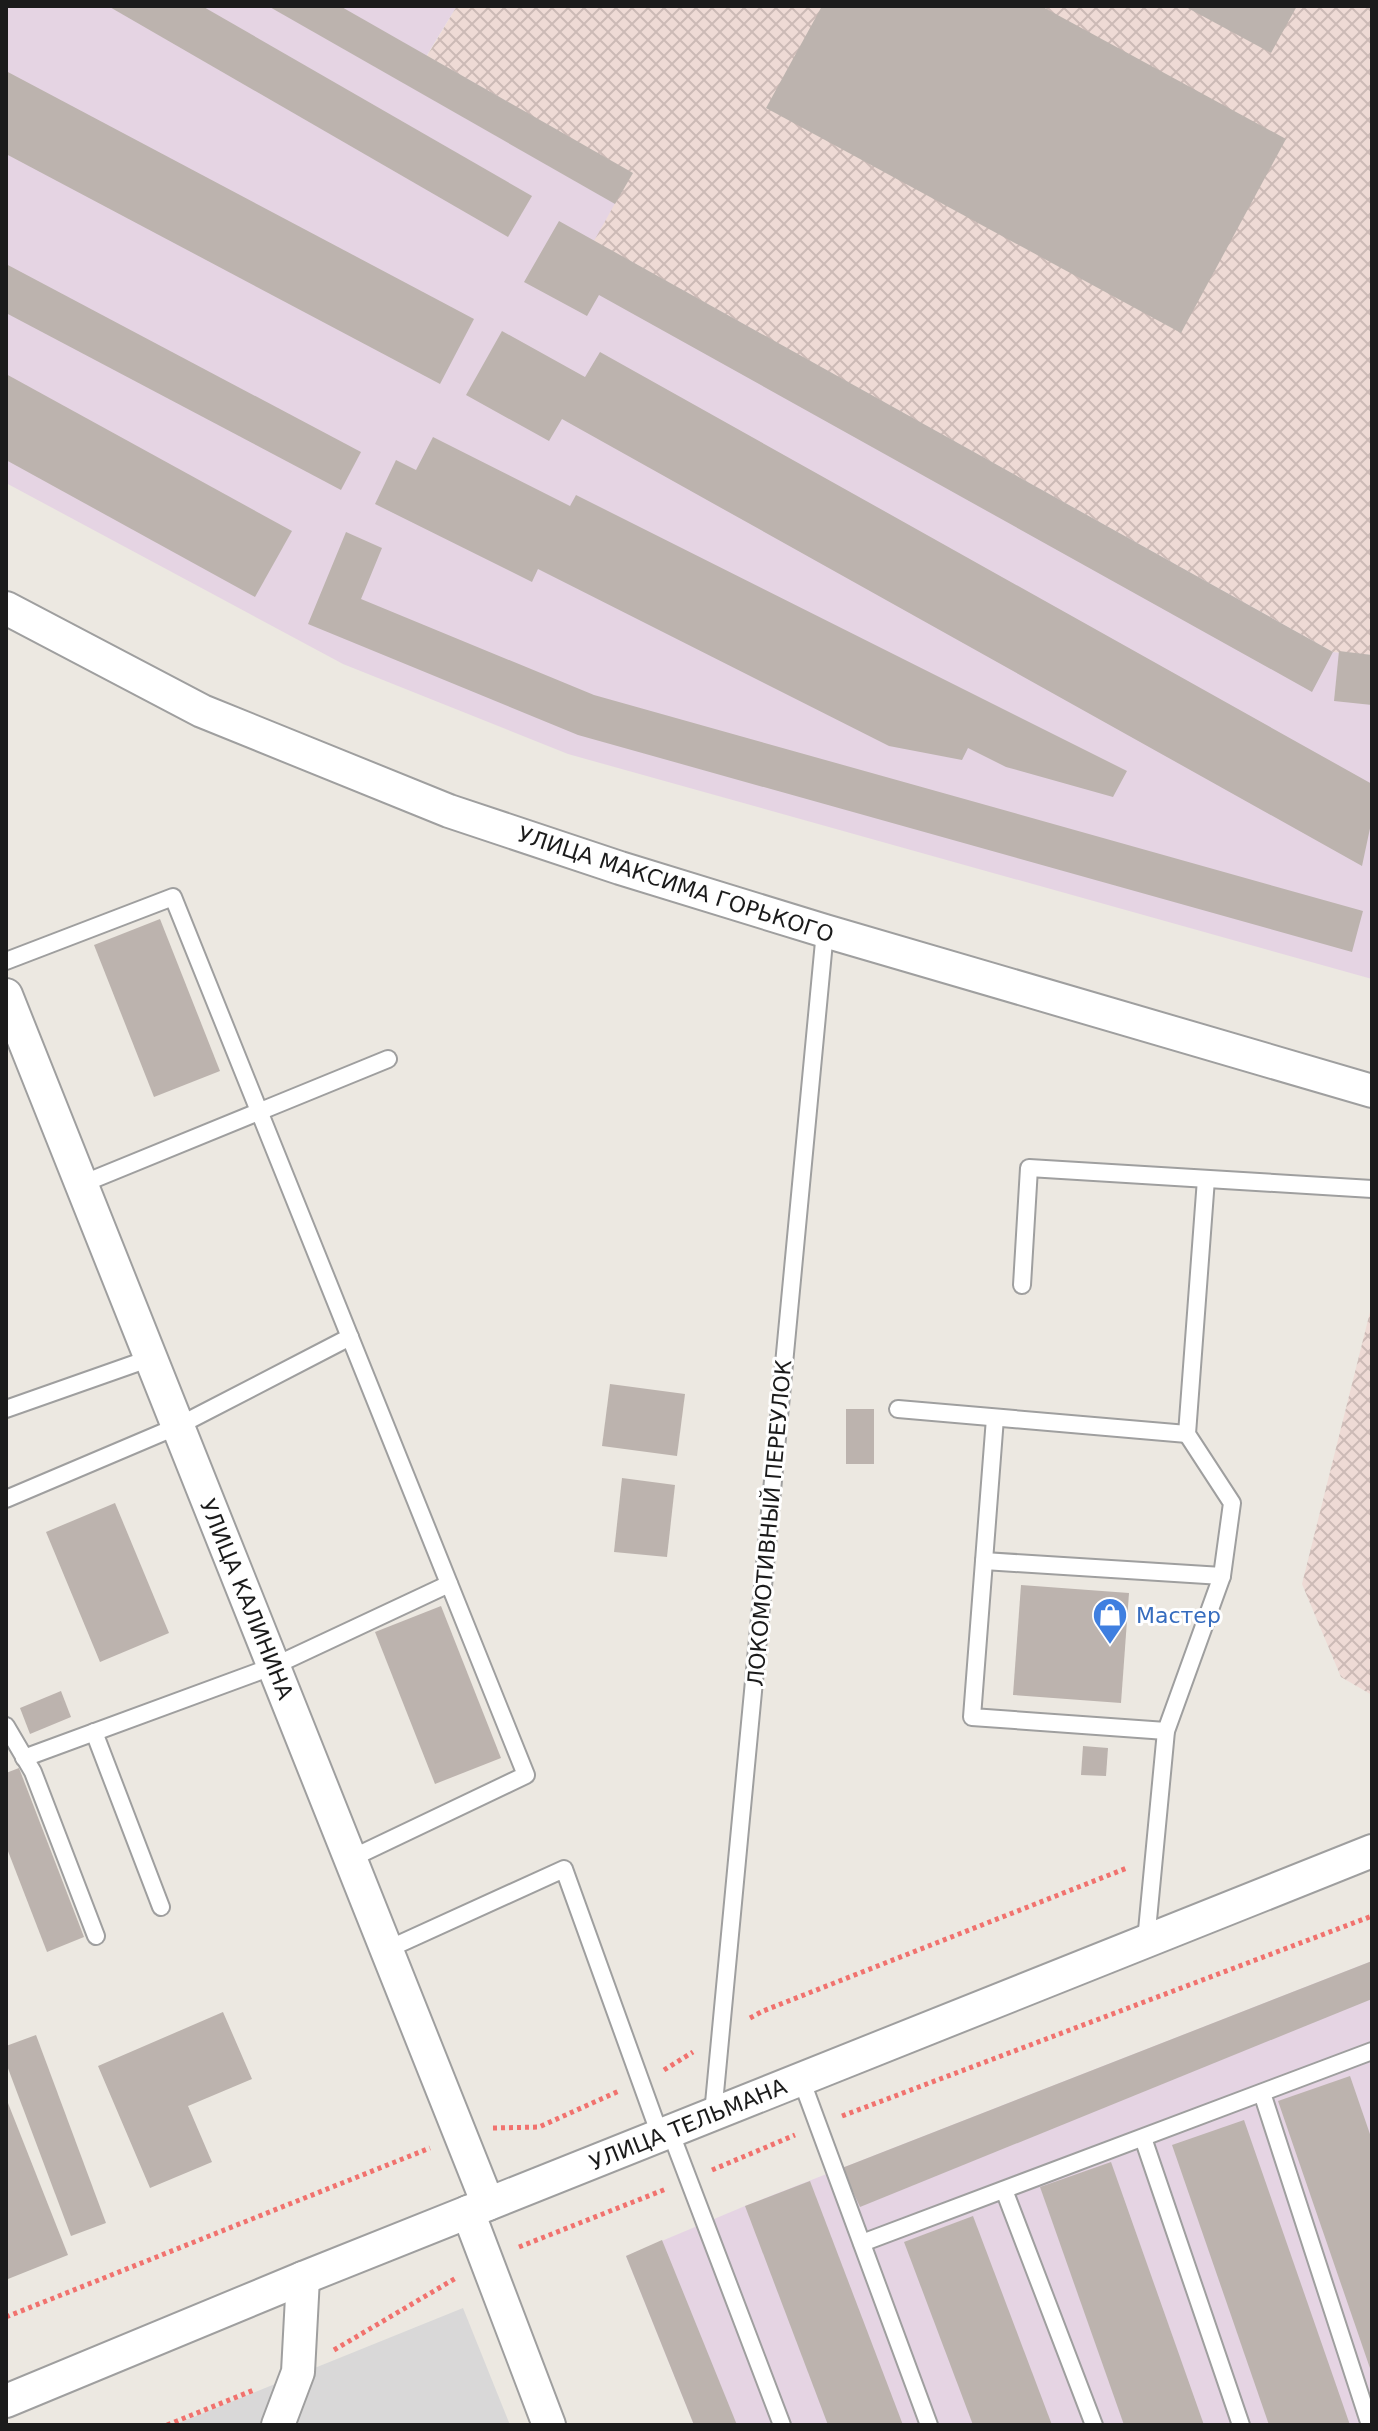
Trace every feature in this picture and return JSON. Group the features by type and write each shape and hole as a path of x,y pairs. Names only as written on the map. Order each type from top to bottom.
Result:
{"street":[{"name":"УЛИЦА МАКСИМА ГОРЬКОГО","path":"6,608 202,711 449,811 825,931 1372,1091"},
{"name":"УЛИЦА КАЛИНИНА","path":"6,995 461,2136 478,2208 486,2260 549,2425"},
{"name":"УЛИЦА ТЕЛЬМАНА","path":"6,2401 303,2278 1372,1851"},
{"path":"278,2425 298,2372 303,2278"}],"lane":[{"path":"6,961 173,897 526,1775 350,1859"},
{"name":"ЛОКОМОТИВНЫЙ ПЕРЕУЛОК","path":"713,2114 825,931"},
{"path":"82,1184 388,1059"},
{"path":"1022,1285 1029,1168 1372,1189"},
{"path":"1146,1941 1166,1731 1222,1576 1232,1503 1187,1434 1206,1179"},
{"path":"6,1499 178,1426 350,1337"},
{"path":"6,1409 151,1358"},
{"path":"898,1409 1187,1434"},
{"path":"995,1418 972,1717 1166,1731"},
{"path":"984,1561 1222,1576"},
{"path":"24,1758 274,1666 449,1584"},
{"path":"6,1726 33,1772 96,1936"},
{"path":"94,1732 161,1907"},
{"path":"386,1950 564,1869 641,2081 689,2180 782,2425"},
{"path":"862,2243 1372,2051"},
{"path":"801,2079 929,2425"},
{"path":"1262,2093 1370,2425"},
{"path":"1143,2138 1241,2425"},
{"path":"1004,2190 1094,2425"}],"path":[{"path":"6,2317 481,2128 539,2127 641,2081 763,2011 1154,1858"},
{"path":"167,2425 298,2372 486,2260 818,2125 1372,1916"}],"shaded area":[{"path":"6,6 457,6 427,55 633,173 595,241 1333,652 1372,655 1372,979 568,754 343,664 6,483"},
{"path":"457,6 1372,6 1372,655 1333,652 594,241 632,173 427,56"},
{"path":"1372,1304 1372,1695 1341,1677 1302,1584"},
{"path":"1372,1961 1372,2425 694,2425 626,2256 745,2206"},
{"path":"463,2308 510,2425 174,2425"}],"building":[{"path":"108,6 202,6 532,196 508,237"},
{"path":"268,6 340,6 633,173 615,204"},
{"path":"822,6 1041,6 1286,139 1181,333 766,108"},
{"path":"1184,6 1297,6 1271,53"},
{"path":"6,71 474,319 440,384 6,154"},
{"path":"559,221 1333,652 1312,692 599,295 587,316 524,282"},
{"path":"6,264 361,452 341,490 6,313"},
{"path":"502,331 585,377 600,352 1372,784 1372,819 1362,866 562,419 549,441 466,395"},
{"path":"6,374 292,531 255,597 6,460"},
{"path":"433,437 570,506 576,495 1127,771 1113,797 1006,767 968,748 962,760 889,746 538,569 532,582 375,504 396,460 416,470"},
{"path":"346,532 382,548 361,599 594,695 1363,911 1352,952 578,735 308,624"},
{"path":"1339,651 1372,655 1372,705 1334,701"},
{"path":"160,919 220,1071 154,1097 94,945"},
{"path":"610,1384 685,1394 677,1456 602,1446"},
{"path":"846,1409 874,1409 874,1464 846,1464"},
{"path":"622,1478 675,1485 667,1557 614,1552"},
{"path":"115,1503 169,1633 100,1662 46,1532"},
{"path":"1021,1585 1129,1593 1121,1703 1013,1695"},
{"path":"441,1606 501,1758 435,1784 375,1632"},
{"path":"61,1691 71,1717 30,1734 20,1708"},
{"path":"1083,1746 1108,1748 1106,1776 1081,1775"},
{"path":"19,1768 84,1937 47,1952 6,1846 6,1773"},
{"path":"1372,1961 1372,1999 860,2207 842,2168"},
{"path":"223,2012 252,2079 188,2106 212,2162 150,2188 98,2066"},
{"path":"36,2035 106,2223 71,2236 6,2063 6,2046"},
{"path":"1350,2076 1372,2140 1372,2374 1278,2101"},
{"path":"6,2098 68,2255 8,2279 6,2275"},
{"path":"1244,2120 1350,2425 1269,2425 1172,2145"},
{"path":"1111,2162 1204,2425 1124,2425 1040,2187"},
{"path":"810,2181 903,2425 828,2425 745,2206"},
{"path":"973,2216 1052,2425 973,2425 904,2242"},
{"path":"662,2240 737,2425 694,2425 626,2256"}],"place":[{"name":"Мастер","path":"1110,1646"}]}
